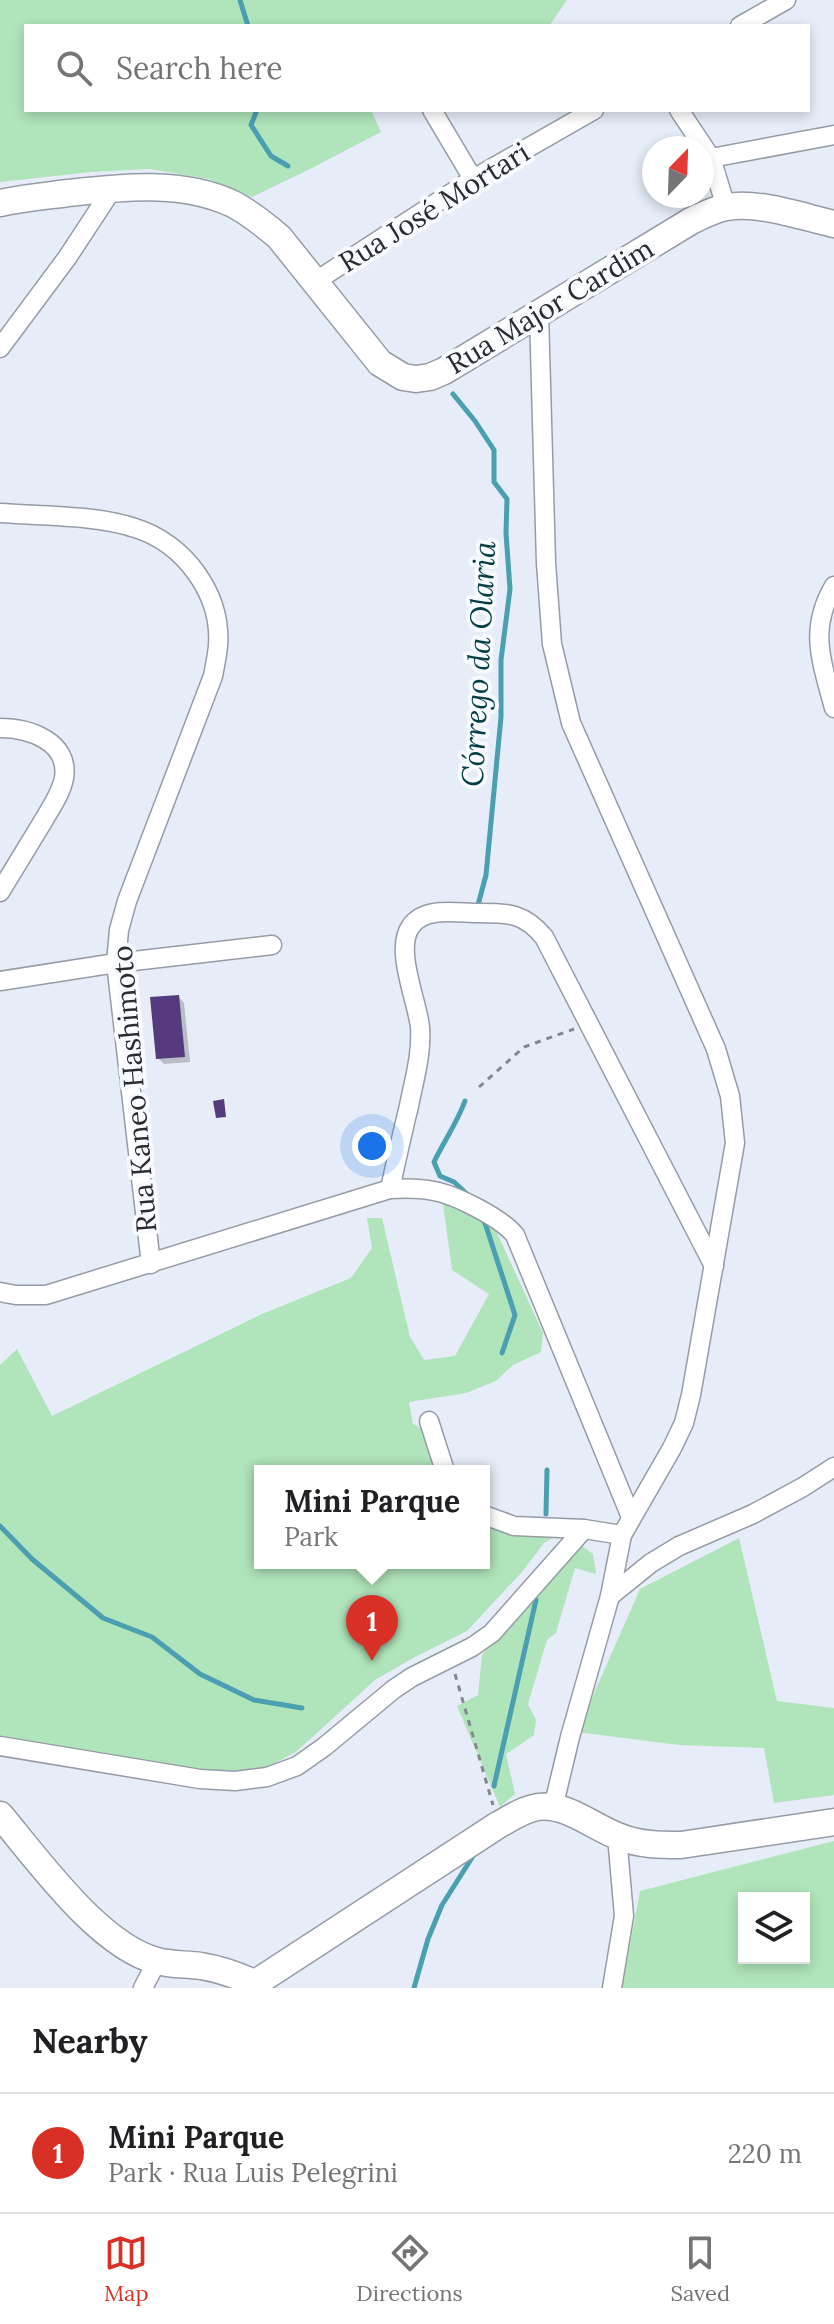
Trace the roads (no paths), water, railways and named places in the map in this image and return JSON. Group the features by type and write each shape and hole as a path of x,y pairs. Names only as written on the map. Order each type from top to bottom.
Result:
{"street":[{"path":"744,24 786,0"},
{"path":"433,112 473,179"},
{"name":"Rua José Mortari","path":"316,281 473,179 590,112"},
{"path":"680,112 696,136"},
{"path":"714,157 834,135"},
{"path":"714,168 726,207"},
{"path":"0,348 67,258 113,188"},
{"name":"Rua Major Cardim","path":"0,203 113,188 176,189 233,204 260,220 279,237 380,363 403,377 430,377 444,371 691,221 726,207 766,209 834,224"},
{"path":"539,314 546,563 552,644 571,723 716,1049 730,1096 735,1143 684,1423 622,1535 610,1596 553,1808"},
{"name":"Rua Kaneo Hashimoto","path":"0,513 95,521 136,528 171,546 198,573 213,606 219,643 213,676 127,901 119,930 116,963 151,1264"},
{"path":"834,586 827,597 819,627 820,656 834,708"},
{"path":"0,728 34,732 51,743 63,760 64,777 57,798 0,892"},
{"path":"390,1189 417,1067 420,1028 404,947 408,930 416,919 429,913 508,913 533,925 544,937 714,1266"},
{"path":"0,981 116,963 272,945"},
{"path":"0,1292 46,1295 390,1189 412,1187 438,1191 496,1218 515,1235 631,1517"},
{"path":"429,1421 443,1465"},
{"path":"610,1596 651,1563 679,1546 753,1514 834,1467"},
{"path":"490,1517 514,1526 584,1529 622,1535"},
{"path":"0,1746 200,1779 235,1781 267,1777 297,1766 394,1689 492,1633 584,1529"},
{"path":"0,1815 106,1934 134,1952 157,1961 214,1969 251,1985 498,1825 538,1807 553,1808 617,1836 646,1844 681,1845 834,1822"},
{"path":"612,1988 624,1916 617,1836"},
{"path":"143,1988 157,1961"}],"waterway":[{"name":"Córrego da Olaria","path":"240,0 247,24"},
{"name":"Córrego da Olaria","path":"256,112 251,125 271,156 288,166"},
{"name":"Córrego da Olaria","path":"453,394 494,450 494,482 507,499 510,589 501,660 501,717 486,875 478,905"},
{"name":"Córrego da Olaria","path":"465,1101 434,1162 440,1176 454,1182 467,1194"},
{"name":"Córrego da Olaria","path":"482,1219 515,1315 502,1353"},
{"name":"Córrego da Olaria","path":"546,1514 547,1470"},
{"path":"0,1526 32,1559 103,1618 152,1637 200,1674 254,1700 302,1708"},
{"name":"Córrego da Olaria","path":"494,1786 536,1600"},
{"name":"Córrego da Olaria","path":"414,1988 442,1905 475,1853"}],"place":[{"name":"Mini Parque","path":"372,1661"}]}
